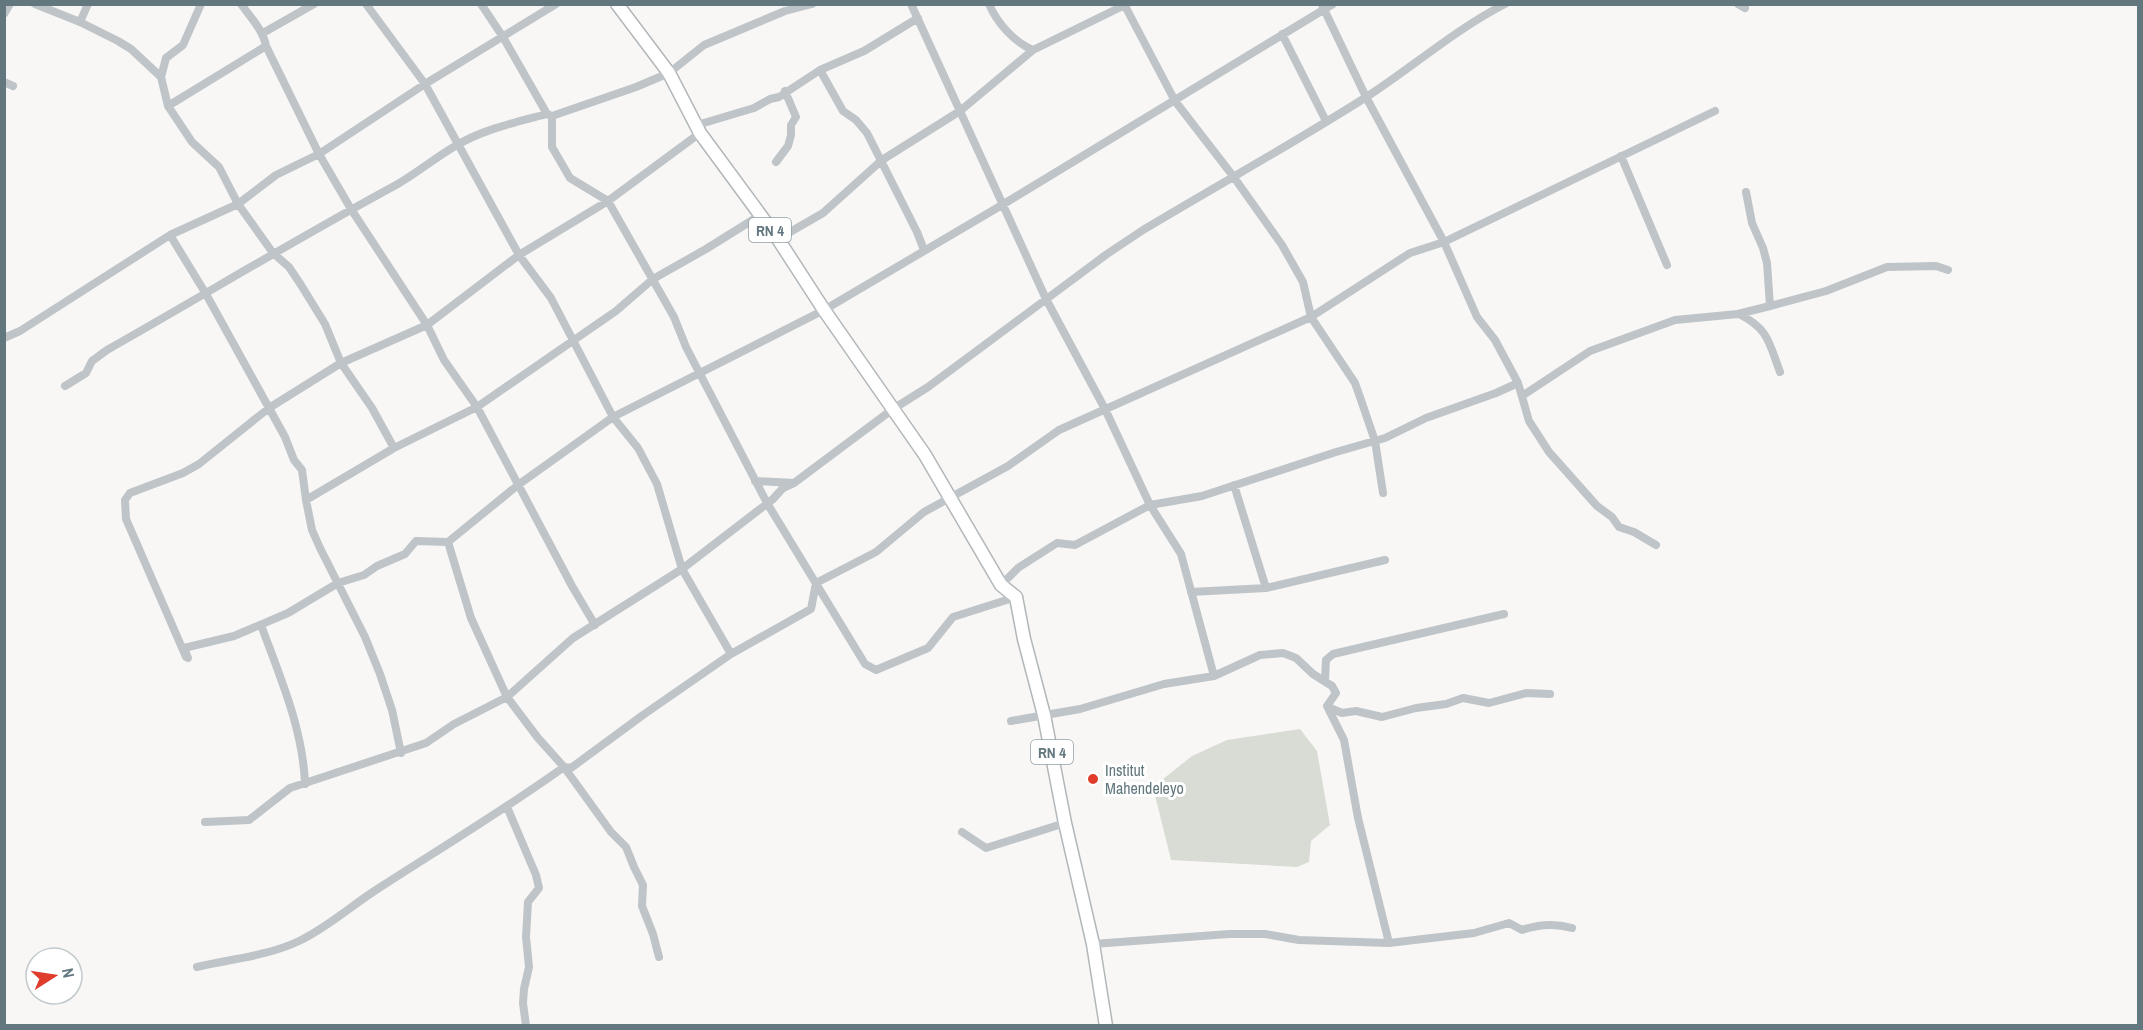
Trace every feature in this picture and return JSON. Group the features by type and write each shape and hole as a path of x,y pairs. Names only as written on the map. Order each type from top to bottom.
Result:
{"highway":[{"name":"RN 4","path":"617,4 669,73 699,129 759,216 778,239 824,310 925,454 1001,585 1016,597 1093,944 1106,1026"}],"street":[{"path":"4,14 9,4"},
{"path":"35,4 80,22 132,49 142,62 161,77"},
{"path":"80,22 88,4"},
{"path":"201,4 183,45 166,58 161,77 168,106 192,142 219,167 237,204 273,253 289,267 325,324 341,363 372,408 394,448"},
{"path":"241,4 256,27 263,33 266,46 319,154 351,209 427,325 444,360 477,407 595,625"},
{"path":"263,33 314,4"},
{"path":"366,4 425,84 519,255 551,298 613,417 638,448 657,484 682,569 731,654"},
{"path":"482,4 549,115 552,147 570,178 608,201 674,317 686,347 767,503 865,664 876,670 928,648 953,616 1016,597"},
{"path":"4,338 20,331 170,235 237,204 276,175 319,154 425,84 556,4"},
{"path":"65,386 86,373 92,361 107,350 273,253 410,177 458,144 498,127 549,115 636,87 669,73 704,45 784,11 812,4"},
{"path":"911,4 1046,299 1105,409 1150,505 1181,554 1214,676"},
{"path":"989,4 997,19 1010,33 1023,45 1033,50"},
{"path":"918,18 864,51 820,70 779,97 699,129 608,201 519,255 427,325 341,363 268,408 198,464 183,473 130,493 125,501 126,519 186,657 188,658 184,648 234,636 288,613 338,583 364,575 377,566 405,554 416,541 448,542 518,485 613,417 824,310 1175,101 1323,7 1333,4"},
{"path":"205,822 249,820 282,792 426,743 454,724 507,697 573,638 682,569 783,488 794,483 893,409 928,387 1107,254 1366,97 1475,20 1505,4"},
{"path":"778,239 823,213 882,160 960,111 1033,50 1125,5 1175,101 1233,176 1292,261 1303,282 1311,317 1355,383 1375,441 1383,493"},
{"path":"1323,7 1366,97 1444,242 1477,318 1495,340 1518,383 1529,421 1535,431 1568,474 1598,506 1612,517 1619,527 1634,532 1656,545"},
{"path":"1282,34 1326,121"},
{"path":"168,106 266,46"},
{"path":"820,70 843,111 861,125 882,160 924,250"},
{"path":"776,162 788,146 791,125 796,117 785,91"},
{"path":"816,583 876,552 924,512 1008,466 1059,430 1311,317 1410,253 1444,242 1715,111"},
{"path":"1621,156 1667,265"},
{"path":"1746,192 1752,223 1767,263 1770,306"},
{"path":"306,500 394,448 477,407 616,311 653,279 759,216"},
{"path":"170,235 206,294 285,437 294,460 302,470 312,530 365,637 380,674 392,710 401,753"},
{"path":"1522,396 1590,351 1676,320 1738,314 1770,306 1826,291 1887,267 1936,266 1948,270"},
{"path":"1738,314 1757,324 1765,332 1780,372"},
{"path":"1001,585 1017,568 1057,543 1075,545 1150,505 1202,496 1385,438 1426,418 1518,383"},
{"path":"755,481 794,483"},
{"path":"1234,485 1266,588"},
{"path":"448,542 471,618 507,697 538,738 564,767 601,819 626,847 643,885 642,906 659,957"},
{"path":"1191,592 1266,588 1385,560"},
{"path":"196,967 276,950 319,930 564,767 571,768 731,654 812,609 816,583"},
{"path":"1324,680 1326,660 1333,654 1503,614"},
{"path":"261,625 298,734 304,763 305,784"},
{"path":"1011,721 1080,709 1164,684 1214,676 1260,655 1283,653 1296,658 1313,674 1324,680 1336,693 1327,706"},
{"path":"1327,706 1342,713 1356,711 1382,717 1416,708 1446,704 1463,698 1489,703 1526,693 1550,694"},
{"path":"1327,706 1344,740 1358,818 1389,943"},
{"path":"507,807 536,875 539,888 528,902 526,937 529,967 523,1003 526,1026"},
{"path":"962,832 986,848 1065,823"},
{"path":"1093,944 1229,934 1265,934 1299,940 1389,943 1474,933 1509,923 1522,930 1551,924 1572,928"}],"shaded area":[{"path":"1300,729 1317,751 1330,825 1311,841 1309,862 1297,867 1171,860 1153,787 1192,756 1227,740"}],"place":[{"name":"Institut Mahendeleyo","path":"1093,779"}]}
